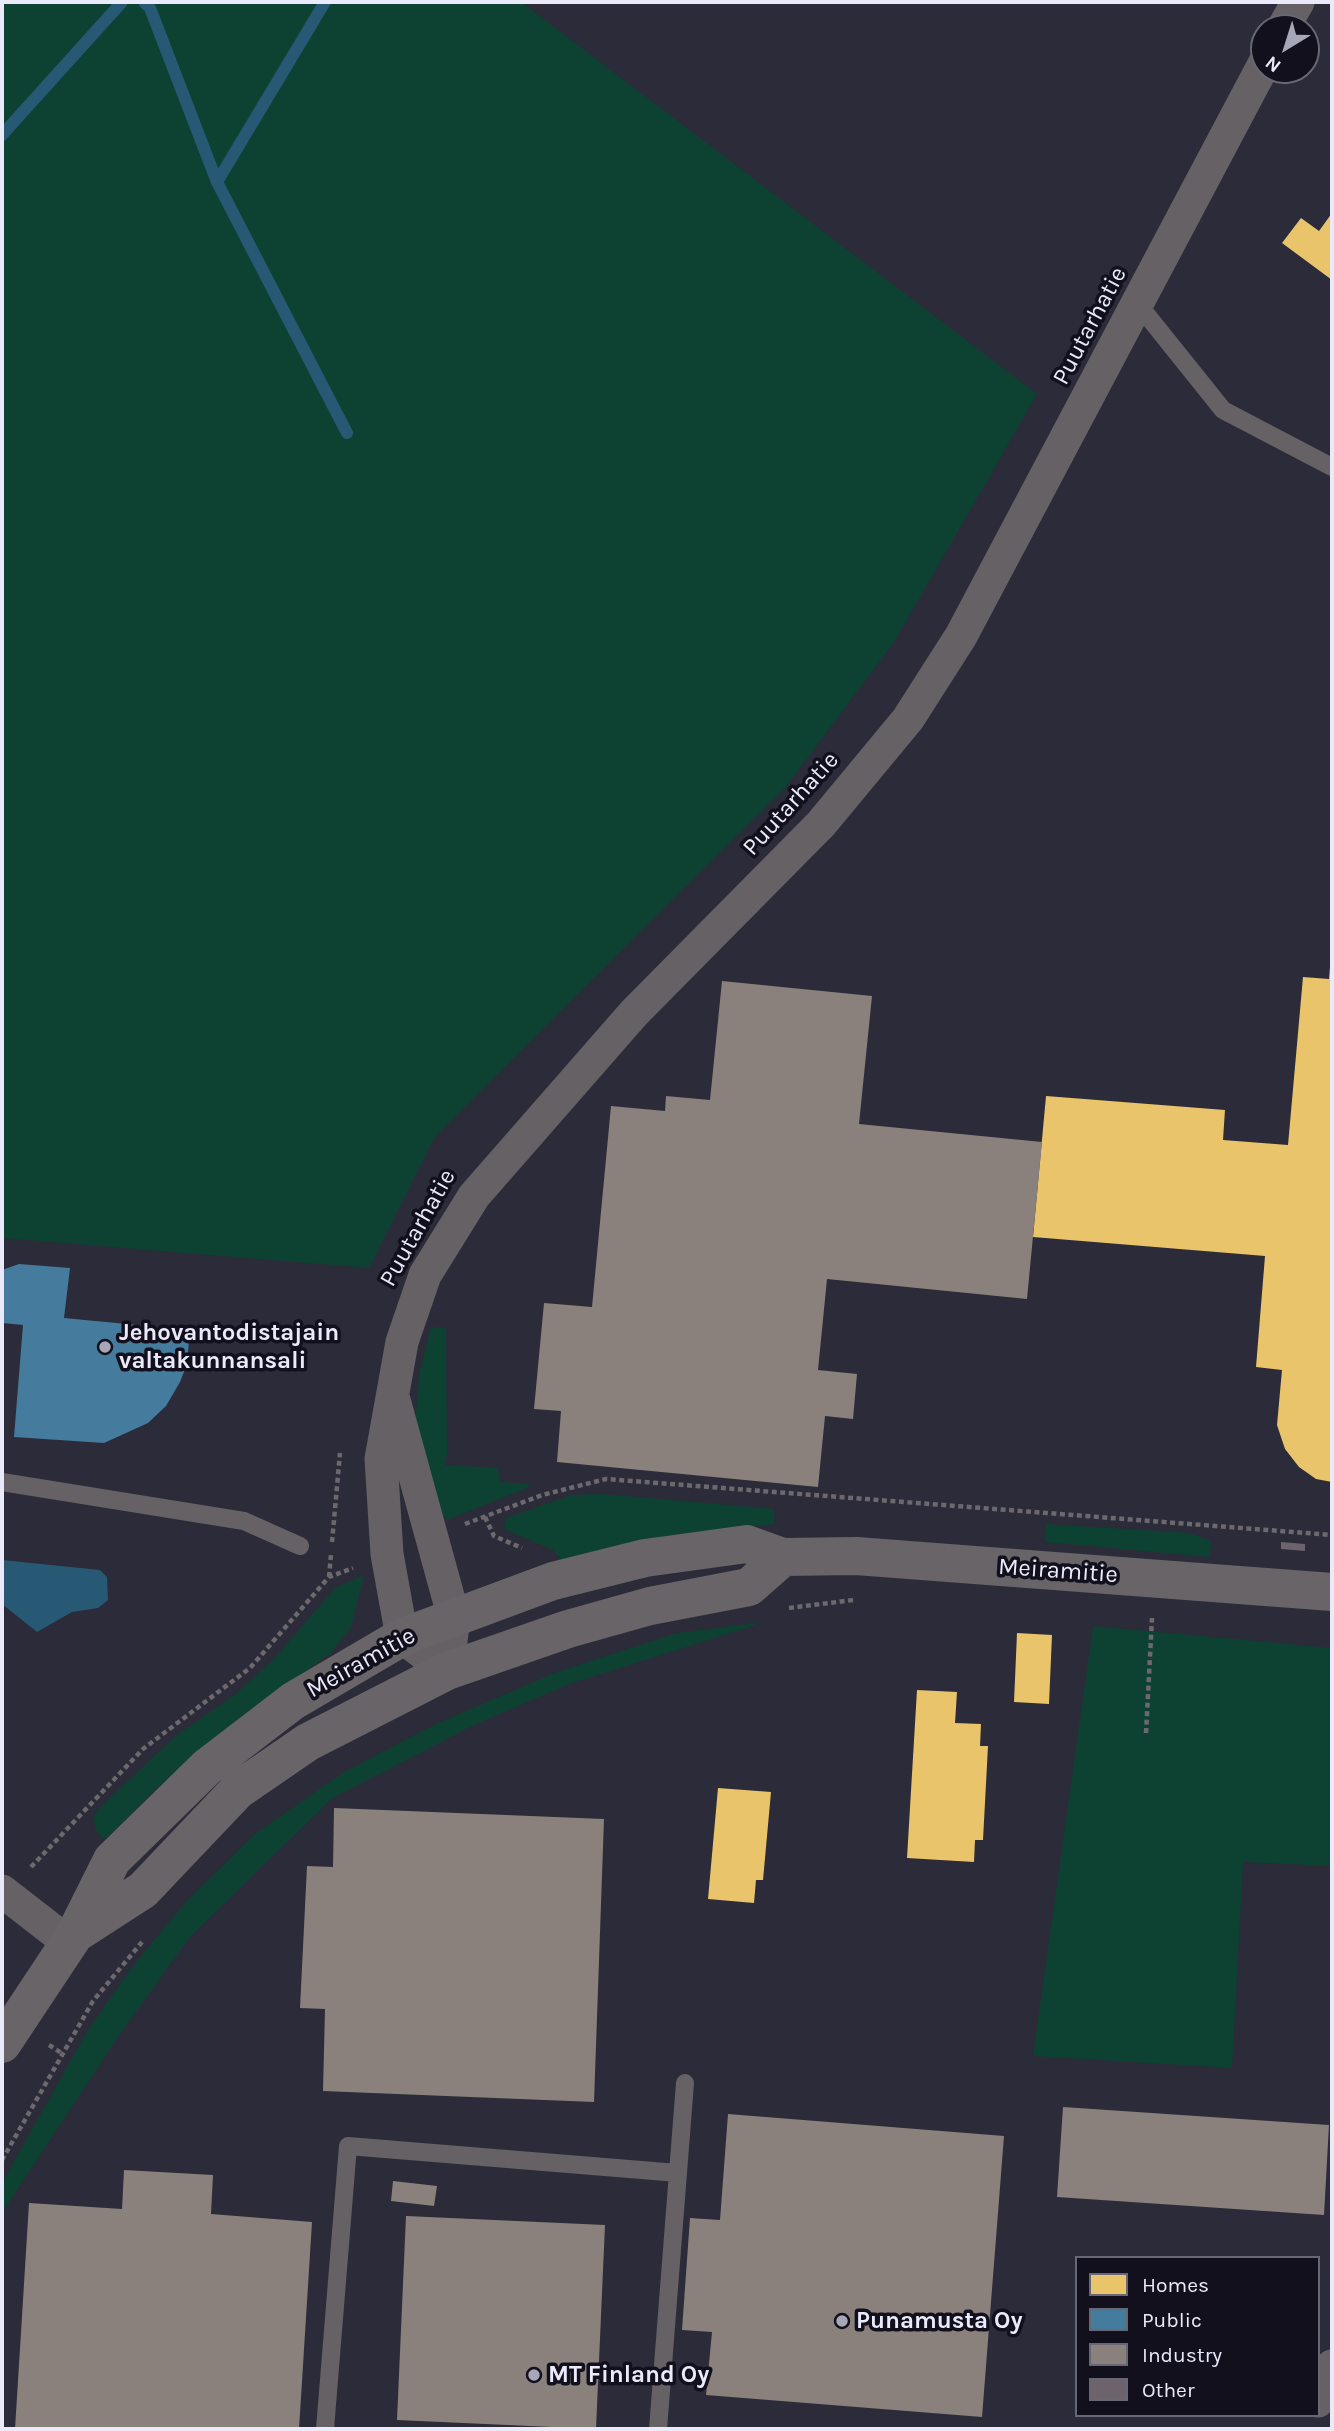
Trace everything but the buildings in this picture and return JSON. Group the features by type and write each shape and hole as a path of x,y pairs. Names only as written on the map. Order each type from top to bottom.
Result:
{"main road":[{"name":"Meiramitie","path":"2,2044 72,1938 111,1860 206,1767 293,1702 402,1637 553,1581 645,1558 747,1544 783,1557 856,1556 1332,1592"},
{"name":"Meiramitie","path":"72,1938 143,1890 238,1790 308,1742 447,1671 568,1629 650,1606 749,1587 783,1557"}],"street":[{"name":"Puutarhatie","path":"402,1637 387,1554 381,1459 394,1400 402,1342 425,1275 474,1196 634,1013 821,824 908,719 961,636 1254,84"},
{"name":"Puutarhatie","path":"394,1400 454,1618 447,1671"},
{"path":"402,1637 447,1671"},
{"path":"2,1891 72,1938"},
{"path":"1320,2397 1332,2366"}],"lane":[{"path":"1138,304 1223,410 1332,467"},
{"path":"2,1482 244,1521 300,1546"},
{"path":"657,2429 685,2084"},
{"path":"325,2429 348,2146 678,2173"}],"path":[{"path":"329,1577 341,1446"},
{"path":"1146,1733 1153,1579"},
{"path":"777,1609 788,1608"},
{"path":"2,2160 93,2001 150,1932"}],"green space":[{"path":"2,2 521,2 1037,394 894,642 785,788 434,1138 369,1268 2,1238"},
{"path":"431,1327 446,1328 447,1455 444,1465 498,1468 500,1482 528,1484 529,1487 447,1520 436,1504 415,1424 419,1375"},
{"path":"602,1494 774,1509 774,1524 672,1535 561,1560 553,1550 504,1529 506,1518 571,1495"},
{"path":"1046,1524 1190,1533 1208,1540 1211,1544 1210,1557 1045,1542"},
{"path":"364,1575 351,1627 331,1653 238,1719 158,1787 105,1840 96,1831 93,1818 98,1809 177,1735 237,1693 274,1659 335,1588"},
{"path":"765,1622 569,1684 474,1725 331,1799 189,1938 118,2037 2,2213 2,2183 86,2033 130,1970 184,1904 256,1833 346,1771 436,1724 557,1672 677,1633"},
{"path":"1093,1626 1332,1648 1332,1866 1243,1862 1232,2068 1033,2056"}],"water":[{"path":"2,1560 100,1570 107,1577 108,1600 98,1608 72,1612 37,1632 2,1604"}],"waterway":[{"path":"2,135 122,2"},
{"path":"144,2 150,8 217,182 347,433"},
{"path":"217,182 325,2"}],"place":[{"name":"Jehovantodistajain valtakunnansali","path":"105,1347"},
{"name":"Punamusta Oy","path":"842,2321"},
{"name":"MT Finland Oy","path":"534,2375"}]}
